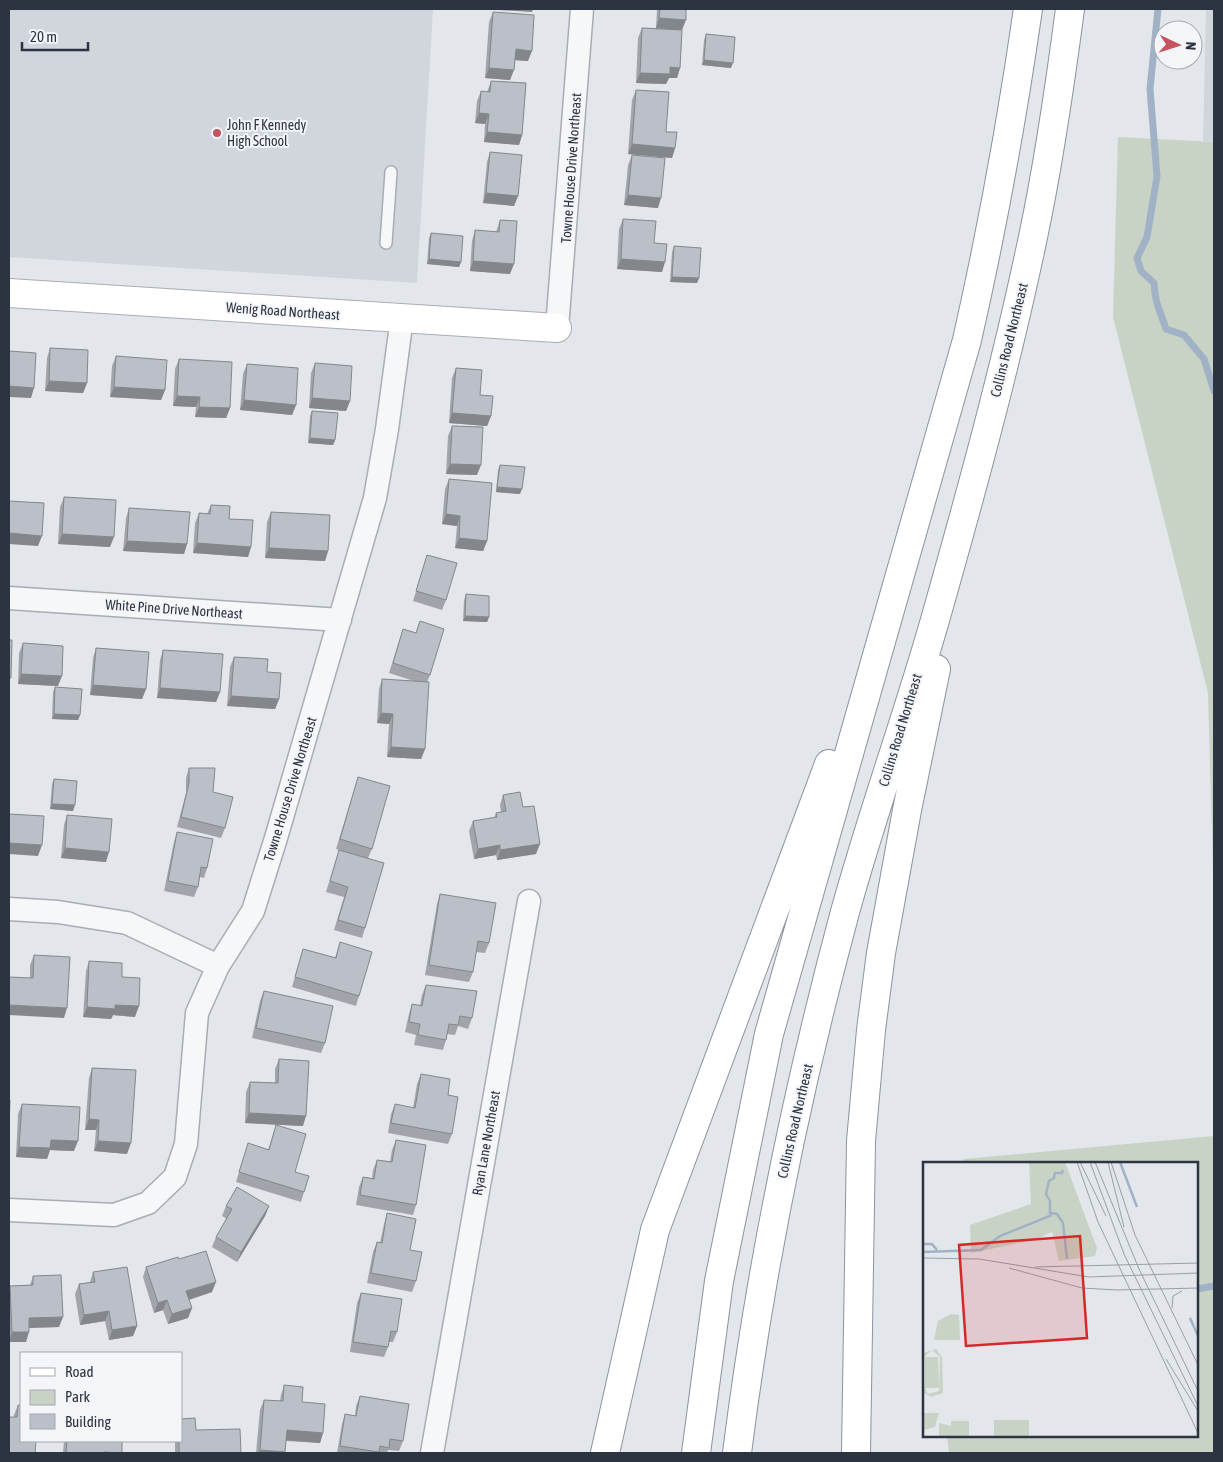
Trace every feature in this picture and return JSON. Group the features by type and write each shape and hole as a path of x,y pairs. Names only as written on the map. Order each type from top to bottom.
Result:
{"main road":[{"path":"696,1453 719,1281 769,1034 900,581 967,340 989,245 1012,120 1028,9"},
{"name":"Collins Road Northeast","path":"737,1453 760,1297 780,1186 811,1048 848,903 933,625 979,459 1034,236 1054,121 1070,9"},
{"name":"Wenig Road Northeast","path":"9,293 557,328"},
{"path":"856,1453 861,1141 881,953 912,783 979,459"},
{"path":"605,1453 655,1230 792,860 900,581"}],"street":[{"name":"Towne House Drive Northeast","path":"557,328 582,9"},
{"name":"Towne House Drive Northeast","path":"9,1210 114,1215 148,1203 175,1177 186,1144 197,1013 218,966 253,911 340,620 375,498 387,429 402,318"},
{"name":"White Pine Drive Northeast","path":"9,598 340,620"},
{"name":"Ryan Lane Northeast","path":"432,1453 530,901"},
{"path":"9,909 58,912 127,923 218,966"}],"lane":[{"path":"386,242 391,172"}],"shaded area":[{"name":"John F Kennedy High School","path":"9,9 433,9 417,283 9,257"},
{"path":"1206,9 1214,9 1214,142 1203,141"}],"green space":[{"path":"1118,137 1214,142 1214,907 1208,693 1113,317"},
{"path":"1214,1136 1214,1453 949,1453 947,1437 1198,1437 1198,1162 962,1162 964,1159"}],"building":[{"path":"660,9 686,9 686,20 659,18"},
{"path":"493,12 534,15 532,51 516,49 514,70 489,68"},
{"path":"642,28 682,30 680,68 670,67 670,74 640,73"},
{"path":"706,34 735,37 733,63 704,60"},
{"path":"491,81 526,83 522,135 487,132 489,114 479,113 481,91 490,92"},
{"path":"636,90 669,92 666,132 677,132 675,148 632,144"},
{"path":"490,152 522,155 518,196 486,193"},
{"path":"632,155 665,158 661,198 628,195"},
{"path":"623,219 656,221 654,243 667,244 665,262 621,259"},
{"path":"500,220 517,221 514,264 473,261 475,230 499,232"},
{"path":"431,233 463,236 461,262 429,259"},
{"path":"674,246 701,248 699,278 672,277"},
{"path":"50,348 88,350 87,383 49,381"},
{"path":"9,351 36,353 34,388 9,386"},
{"path":"116,356 167,360 165,390 114,387"},
{"path":"179,359 232,362 230,408 199,407 200,397 177,396"},
{"path":"315,363 352,366 350,401 312,398"},
{"path":"247,364 298,368 296,405 244,400"},
{"path":"456,368 482,370 480,395 493,396 491,416 452,413"},
{"path":"312,411 338,413 335,440 310,438"},
{"path":"452,426 483,427 481,465 450,464"},
{"path":"500,465 525,467 522,489 497,487"},
{"path":"449,479 492,483 487,541 459,538 460,516 446,514"},
{"path":"64,497 116,500 114,537 62,534"},
{"path":"9,501 44,503 42,536 9,533"},
{"path":"211,505 230,506 229,519 253,520 251,547 197,543 199,513 210,514"},
{"path":"129,508 190,512 187,544 127,541"},
{"path":"271,512 330,515 328,551 269,548"},
{"path":"427,555 457,563 446,600 416,591"},
{"path":"466,594 489,596 489,617 465,616"},
{"path":"420,621 444,629 430,675 393,663 403,629 416,633"},
{"path":"9,640 12,640 11,678 9,678"},
{"path":"23,643 63,646 62,676 21,674"},
{"path":"96,648 149,652 146,689 93,685"},
{"path":"163,650 223,654 220,692 160,688"},
{"path":"234,657 268,659 267,672 281,673 279,699 231,696"},
{"path":"382,679 429,682 425,749 391,747 393,714 381,713"},
{"path":"55,687 82,689 80,715 54,714"},
{"path":"189,768 215,768 213,792 233,797 225,828 181,817 189,783"},
{"path":"358,777 390,786 372,849 340,839"},
{"path":"54,779 77,781 75,805 52,804"},
{"path":"520,792 523,807 534,806 540,844 500,850 500,845 478,849 473,821 497,817 496,813 506,811 503,795"},
{"path":"9,814 44,816 42,845 9,843"},
{"path":"67,815 112,819 109,852 65,848"},
{"path":"177,832 213,839 207,868 201,867 198,887 168,881"},
{"path":"339,850 384,863 365,928 338,920 348,887 330,881"},
{"path":"440,894 496,903 489,943 478,941 473,972 429,965"},
{"path":"340,942 372,952 359,996 295,977 303,949 336,958"},
{"path":"34,955 70,957 67,1008 9,1005 9,977 33,978"},
{"path":"89,961 122,963 122,977 140,978 139,1006 115,1005 115,1009 87,1007"},
{"path":"426,985 477,991 472,1018 460,1016 458,1025 449,1024 446,1040 418,1035 420,1024 409,1022 412,1004 422,1006"},
{"path":"264,991 333,1006 325,1043 256,1028"},
{"path":"279,1059 309,1061 306,1116 249,1113 250,1082 278,1083"},
{"path":"92,1068 136,1070 131,1143 98,1141 99,1120 89,1119"},
{"path":"421,1074 450,1079 448,1095 458,1097 452,1134 391,1123 395,1104 415,1108"},
{"path":"22,1104 80,1107 78,1141 51,1140 50,1148 19,1147"},
{"path":"276,1125 306,1134 295,1172 309,1176 304,1192 239,1172 248,1143 269,1150"},
{"path":"396,1140 426,1145 416,1205 360,1195 363,1177 374,1179 377,1160 392,1162"},
{"path":"237,1187 269,1206 241,1252 216,1237 232,1209 226,1206"},
{"path":"387,1213 416,1219 410,1250 422,1252 416,1281 371,1273 377,1242 382,1243"},
{"path":"206,1251 216,1282 186,1291 192,1308 172,1314 167,1300 158,1303 146,1267"},
{"path":"127,1267 137,1326 112,1330 109,1311 84,1315 79,1284 95,1282 93,1272"},
{"path":"61,1275 63,1317 29,1318 29,1332 12,1332 10,1286 33,1285 33,1276"},
{"path":"361,1293 402,1299 397,1332 391,1331 388,1347 353,1342"},
{"path":"284,1385 303,1387 302,1402 325,1404 323,1433 287,1430 285,1452 260,1450 264,1400 283,1401"},
{"path":"360,1396 409,1404 403,1441 390,1439 389,1448 380,1446 379,1452 340,1446 345,1414 356,1416"},
{"path":"18,1405 20,1405 20,1442 36,1442 35,1453 9,1453 9,1417 17,1417"},
{"path":"195,1418 196,1430 240,1429 241,1453 179,1453 179,1442 182,1442 182,1419"},
{"path":"67,1442 122,1442 122,1453 66,1453"}],"waterway":[{"path":"1158,9 1150,89 1157,176 1147,237 1137,258 1141,271 1154,283 1157,302 1166,329 1184,335 1204,359 1214,391"},
{"path":"1198,1289 1214,1286"}],"place":[{"name":"John F Kennedy High School","path":"217,133"}]}
